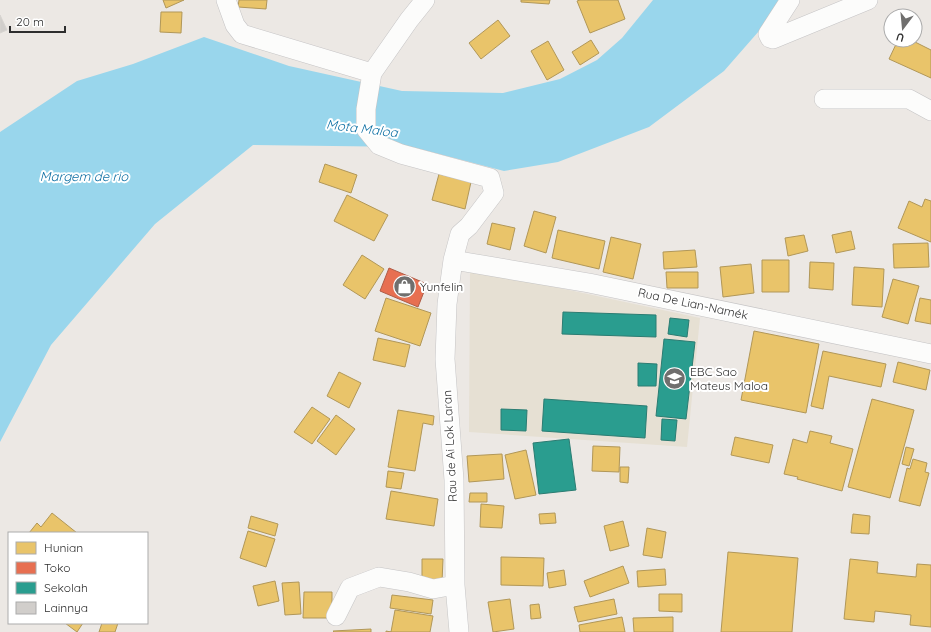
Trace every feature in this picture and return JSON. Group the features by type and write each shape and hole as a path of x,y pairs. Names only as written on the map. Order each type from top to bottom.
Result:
{"street":[{"path":"226,0 234,25 242,34 372,73 425,0"},
{"path":"790,0 768,34 770,38 773,39 868,0"},
{"name":"Rau de Ai Lok Laran","path":"372,73 366,109 366,129 379,145 401,154 490,178 494,193 469,226 460,234 453,260 447,304 445,359 454,480 455,585 459,632"},
{"path":"824,99 909,99 931,111"},
{"name":"Rua De Lian-Namék","path":"453,260 589,283 931,354"},
{"path":"336,616 350,588 379,577 409,582 433,589 455,585"}],"shaded area":[{"path":"470,269 700,318 687,447 469,432"}],"water":[{"name":"Margem de rio","path":"653,0 786,0 724,71 649,127 558,162 504,171 412,147 253,145 155,224 51,345 0,442 0,132 77,81 133,64 204,37 289,66 402,91 503,93 560,79 597,60 622,38"}],"building: Hunian":[{"path":"163,0 184,0 166,8"},
{"path":"239,0 267,0 266,9 238,7"},
{"path":"521,0 550,0 549,4 521,2"},
{"path":"618,0 625,19 590,33 577,1"},
{"path":"161,12 182,12 181,33 160,32"},
{"path":"498,20 510,36 481,59 469,43"},
{"path":"591,40 599,53 580,65 572,52"},
{"path":"548,41 564,70 547,80 531,51"},
{"path":"923,46 931,50 931,78 889,59 894,48 923,48"},
{"path":"325,164 357,175 351,193 319,182"},
{"path":"439,174 471,182 465,209 432,200"},
{"path":"347,195 388,215 374,241 334,221"},
{"path":"925,199 931,201 931,242 898,228 909,201 922,207"},
{"path":"534,211 556,217 546,253 524,246"},
{"path":"492,223 515,228 510,250 487,244"},
{"path":"558,230 605,241 599,269 552,258"},
{"path":"851,231 855,249 836,253 832,235"},
{"path":"804,235 808,251 788,256 785,238"},
{"path":"611,237 641,244 633,279 603,272"},
{"path":"928,243 929,267 894,268 893,244"},
{"path":"695,250 697,267 664,269 663,252"},
{"path":"362,255 384,269 365,299 343,285"},
{"path":"762,260 789,260 789,292 762,292"},
{"path":"810,262 834,263 833,290 809,288"},
{"path":"751,264 754,293 723,297 720,267"},
{"path":"854,267 884,269 882,307 852,305"},
{"path":"666,272 698,272 698,288 667,288"},
{"path":"893,279 919,286 908,324 882,317"},
{"path":"386,298 431,313 420,346 375,331"},
{"path":"920,298 931,300 931,324 915,321"},
{"path":"754,331 819,344 806,413 741,400"},
{"path":"378,338 410,345 405,367 373,360"},
{"path":"823,351 886,364 881,387 829,376 823,409 811,406"},
{"path":"898,362 930,370 926,390 893,382"},
{"path":"339,372 361,383 349,408 327,396"},
{"path":"872,399 914,410 890,498 848,487"},
{"path":"312,407 330,419 312,444 294,432"},
{"path":"398,410 434,416 433,425 423,423 415,471 388,467"},
{"path":"336,415 355,429 336,455 317,441"},
{"path":"810,431 832,436 830,443 853,449 842,491 784,474 793,439 807,443"},
{"path":"735,437 773,445 769,463 731,455"},
{"path":"593,446 620,447 619,472 592,471"},
{"path":"906,447 914,449 909,466 902,464"},
{"path":"526,450 536,495 515,499 505,455"},
{"path":"502,454 504,479 469,482 467,456"},
{"path":"913,459 927,463 925,472 929,473 920,506 899,501 907,468 910,469"},
{"path":"620,467 629,467 628,483 620,482"},
{"path":"388,471 404,473 401,489 386,487"},
{"path":"391,491 438,499 434,526 386,519"},
{"path":"470,493 487,493 487,502 469,502"},
{"path":"481,504 504,506 502,528 480,527"},
{"path":"52,513 76,532 30,532 37,523 41,527"},
{"path":"555,513 556,523 540,524 539,514"},
{"path":"853,514 870,516 869,534 851,533"},
{"path":"251,516 278,524 275,536 248,528"},
{"path":"623,521 629,546 610,551 604,526"},
{"path":"647,528 666,532 662,558 643,555"},
{"path":"248,531 275,539 266,567 240,558"},
{"path":"728,552 798,558 792,632 721,632"},
{"path":"501,557 544,558 543,586 501,585"},
{"path":"422,559 443,559 442,582 422,582"},
{"path":"850,559 878,562 877,573 916,577 917,564 931,565 931,627 910,625 911,615 875,611 874,622 844,619"},
{"path":"623,566 629,583 590,597 584,581"},
{"path":"665,569 666,585 638,587 637,571"},
{"path":"564,570 566,585 549,588 547,573"},
{"path":"275,581 279,601 258,606 253,586"},
{"path":"299,582 301,614 285,615 282,583"},
{"path":"304,592 332,592 332,618 303,618"},
{"path":"659,594 682,594 682,612 659,611"},
{"path":"392,595 433,600 431,614 390,608"},
{"path":"510,599 514,629 493,632 488,602"},
{"path":"614,599 617,614 578,622 574,607"},
{"path":"539,604 541,618 531,619 530,605"},
{"path":"395,610 433,616 430,632 391,632"},
{"path":"622,617 625,632 580,632 579,625"},
{"path":"673,617 673,632 634,632 633,618"},
{"path":"66,624 82,624 77,632"},
{"path":"102,624 118,624 115,632 99,632"},
{"path":"371,629 371,632 333,631"}],"building: Toko":[{"name":"Yunfelin","path":"389,268 427,284 418,307 380,291"}],"building: Sekolah":[{"path":"563,312 656,315 656,337 562,334"},
{"path":"670,318 689,320 687,337 668,334"},
{"name":"EBC Sao Mateus Maloa","path":"664,339 695,342 686,419 656,416"},
{"path":"638,363 657,364 656,386 638,386"},
{"path":"544,399 647,406 645,438 542,431"},
{"path":"501,409 527,410 526,431 501,430"},
{"path":"662,419 677,420 675,441 661,440"},
{"path":"569,439 576,490 539,494 533,443"}],"building: Lainnya":[{"path":"0,15 7,30 0,33"}],"place":[{"name":"Yunfelin","path":"404,287"},
{"name":"EBC Sao Mateus Maloa","path":"675,379"}],"water label":[{"name":"Mota Maloa","path":"362,128"}]}
